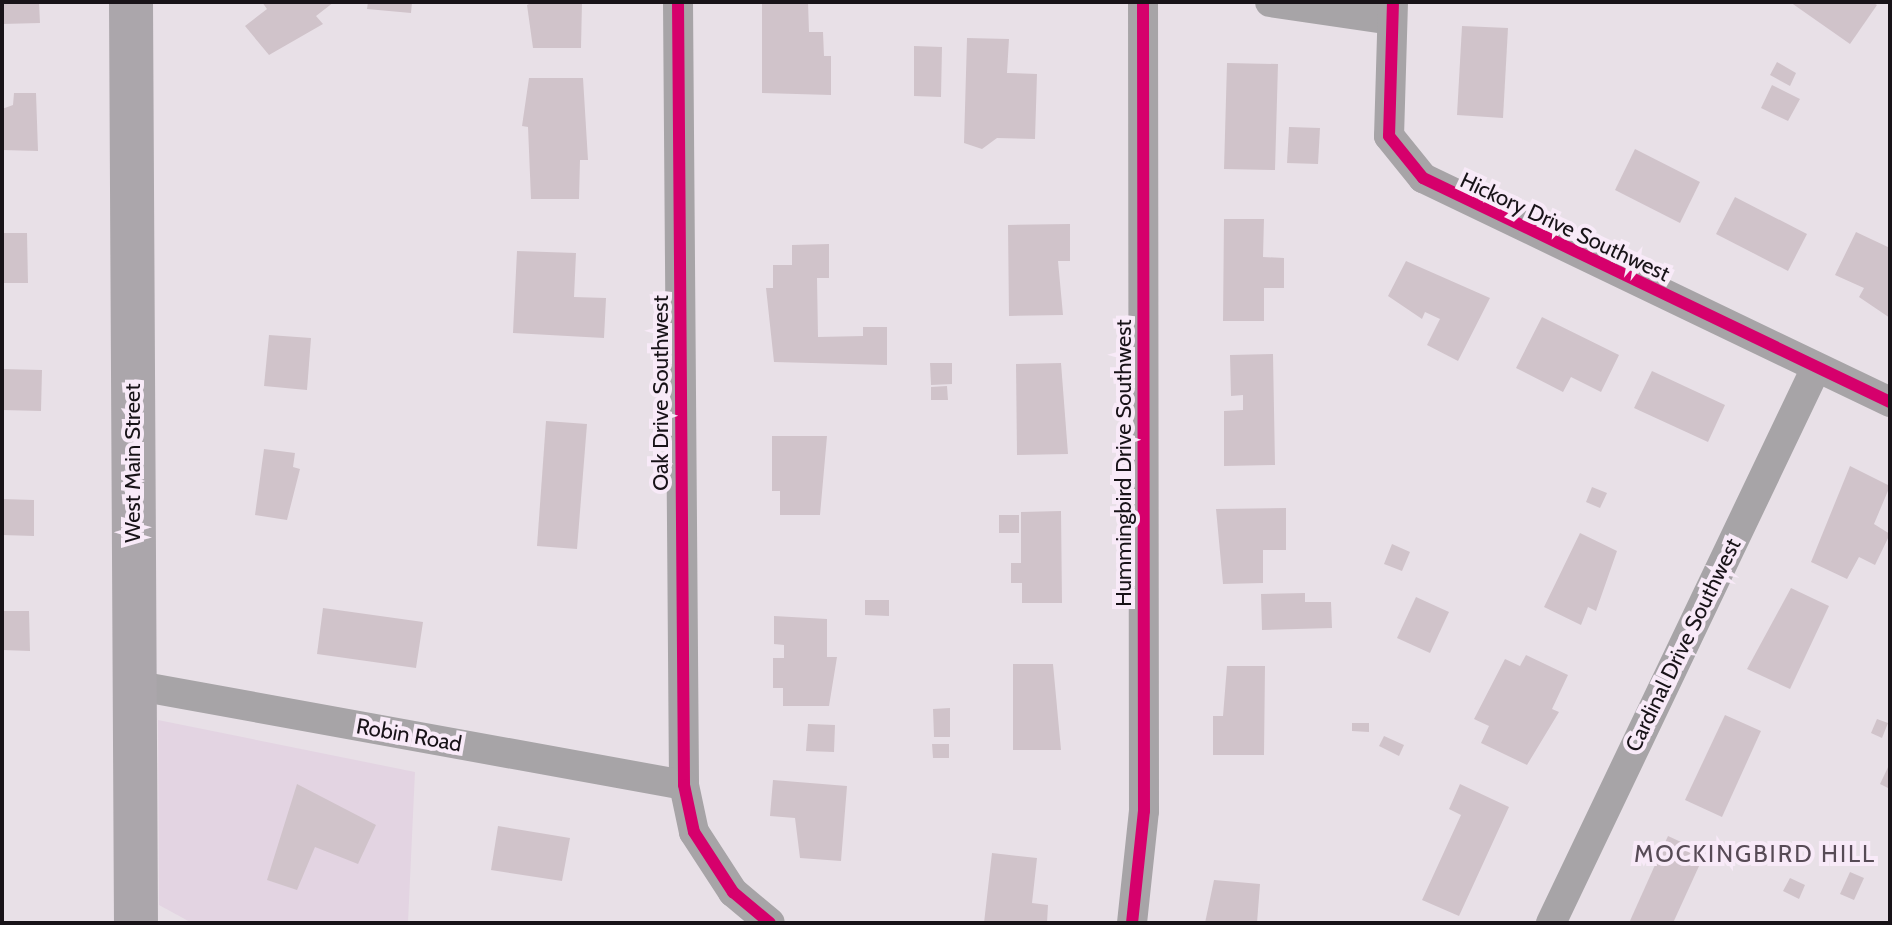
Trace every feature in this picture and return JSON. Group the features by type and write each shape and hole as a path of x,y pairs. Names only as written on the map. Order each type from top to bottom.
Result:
{"main road":[{"name":"West Main Street","path":"131,2 136,923"}],"street":[{"name":"Oak Drive Southwest","path":"678,2 684,785 694,832 733,892 770,923"},
{"name":"Hummingbird Drive Southwest","path":"1132,923 1144,811 1143,2"},
{"path":"1270,2 1392,11"},
{"name":"Hickory Drive Southwest","path":"1392,11 1389,136 1423,178 1890,402"},
{"name":"Cardinal Drive Southwest","path":"1551,923 1816,368"},
{"name":"Robin Road","path":"133,685 684,785"}],"shaded area":[{"path":"158,720 415,772 408,923 192,923 159,905"}],"building":[{"path":"2,2 39,2 40,23 2,24"},
{"path":"262,2 334,2 316,16 323,24 269,55 245,26 267,9"},
{"path":"368,2 412,2 411,13 367,9"},
{"path":"533,2 582,2 581,48 533,48 527,5"},
{"path":"762,2 808,2 809,32 823,32 824,56 831,56 831,95 762,93"},
{"path":"1790,2 1872,2 1877,5 1850,44"},
{"path":"1462,26 1508,28 1503,118 1457,115"},
{"path":"967,38 1009,39 1007,73 1037,74 1035,139 997,138 982,149 964,143"},
{"path":"914,46 942,47 941,97 914,96"},
{"path":"1777,62 1796,73 1790,86 1770,75"},
{"path":"1227,63 1278,64 1275,170 1224,169"},
{"path":"529,78 583,78 588,160 580,160 579,199 531,199 528,127 522,126"},
{"path":"1772,85 1800,99 1788,121 1761,108"},
{"path":"14,93 36,93 38,151 2,150 2,109 13,105"},
{"path":"1289,127 1320,128 1318,164 1287,163"},
{"path":"1635,149 1700,182 1680,223 1615,190"},
{"path":"1735,197 1807,234 1788,271 1716,234"},
{"path":"1224,219 1264,219 1263,257 1284,258 1284,288 1264,288 1264,321 1223,321"},
{"path":"1070,224 1070,261 1058,261 1063,315 1009,316 1008,225"},
{"path":"1856,232 1890,248 1890,318 1859,297 1864,288 1835,275"},
{"path":"2,233 27,233 28,283 2,283"},
{"path":"829,244 829,278 817,278 818,337 863,336 863,327 887,327 887,365 774,362 766,288 773,288 773,265 792,265 792,245"},
{"path":"517,251 576,253 574,297 606,298 604,338 513,333"},
{"path":"1406,261 1490,298 1458,361 1427,345 1440,319 1425,312 1422,319 1388,296"},
{"path":"1542,317 1619,355 1601,392 1571,377 1563,392 1516,368"},
{"path":"269,335 311,338 307,390 264,386"},
{"path":"1273,354 1275,465 1224,466 1224,411 1243,410 1243,395 1231,396 1230,355"},
{"path":"930,363 952,363 952,384 931,385"},
{"path":"1061,363 1068,454 1017,455 1016,364"},
{"path":"2,369 42,370 41,411 2,410"},
{"path":"1652,371 1725,405 1708,442 1634,408"},
{"path":"947,386 948,400 931,400 931,387"},
{"path":"546,421 587,424 577,549 537,546"},
{"path":"772,436 827,436 820,515 780,515 780,491 772,491"},
{"path":"264,449 295,453 293,467 300,469 287,520 255,515"},
{"path":"1850,466 1890,486 1874,524 1890,534 1875,565 1859,557 1847,579 1811,562"},
{"path":"1592,487 1607,493 1600,508 1586,502"},
{"path":"2,499 34,500 34,536 2,535"},
{"path":"1286,508 1286,550 1263,550 1263,583 1223,584 1216,509"},
{"path":"1061,511 1062,603 1022,603 1022,583 1011,583 1011,563 1021,563 1021,512"},
{"path":"999,515 1019,515 1019,533 999,533"},
{"path":"1580,533 1617,551 1596,611 1588,607 1581,625 1544,607"},
{"path":"1392,544 1410,552 1402,571 1384,564"},
{"path":"1791,588 1829,606 1790,689 1747,669"},
{"path":"1305,593 1305,602 1331,602 1332,628 1262,630 1261,594"},
{"path":"1416,597 1449,612 1430,653 1397,638"},
{"path":"865,600 889,600 889,616 865,615"},
{"path":"323,608 423,622 416,668 317,654"},
{"path":"2,611 29,611 30,651 2,650"},
{"path":"774,616 827,619 827,657 837,657 829,706 783,706 783,688 773,688 773,658 784,658 784,645 774,644"},
{"path":"1526,655 1568,675 1552,709 1559,712 1527,765 1481,743 1489,726 1474,719 1505,659 1520,666"},
{"path":"1013,664 1053,664 1061,750 1013,750"},
{"path":"1227,666 1265,666 1264,755 1213,755 1213,716 1223,716"},
{"path":"950,708 950,737 934,737 933,709"},
{"path":"1725,715 1761,731 1722,817 1685,800"},
{"path":"1877,719 1888,723 1882,738 1871,733"},
{"path":"1352,723 1369,723 1369,732 1352,731"},
{"path":"808,724 835,725 834,752 806,751"},
{"path":"1384,736 1404,745 1399,756 1379,746"},
{"path":"932,744 949,744 949,758 933,758"},
{"path":"1890,763 1890,789 1880,784"},
{"path":"773,780 847,786 841,861 800,858 795,818 770,816"},
{"path":"297,784 376,825 358,864 315,847 297,890 267,880"},
{"path":"1460,784 1509,807 1459,916 1422,900 1461,815 1449,809"},
{"path":"498,826 570,838 562,881 491,870"},
{"path":"1668,836 1705,853 1673,923 1629,923"},
{"path":"992,853 1037,858 1032,903 1048,905 1047,923 984,923"},
{"path":"1850,872 1864,878 1854,900 1840,894"},
{"path":"1790,878 1805,885 1799,899 1783,891"},
{"path":"1214,880 1260,884 1257,923 1205,923"}],"cycle path":[{"path":"678,2 684,785 694,832 733,892 770,923"},
{"path":"1132,923 1144,811 1143,2"},
{"path":"1393,2 1389,136 1423,178 1890,402"}],"district":[{"name":"MOCKINGBIRD HILL","path":"1755,854"}]}
